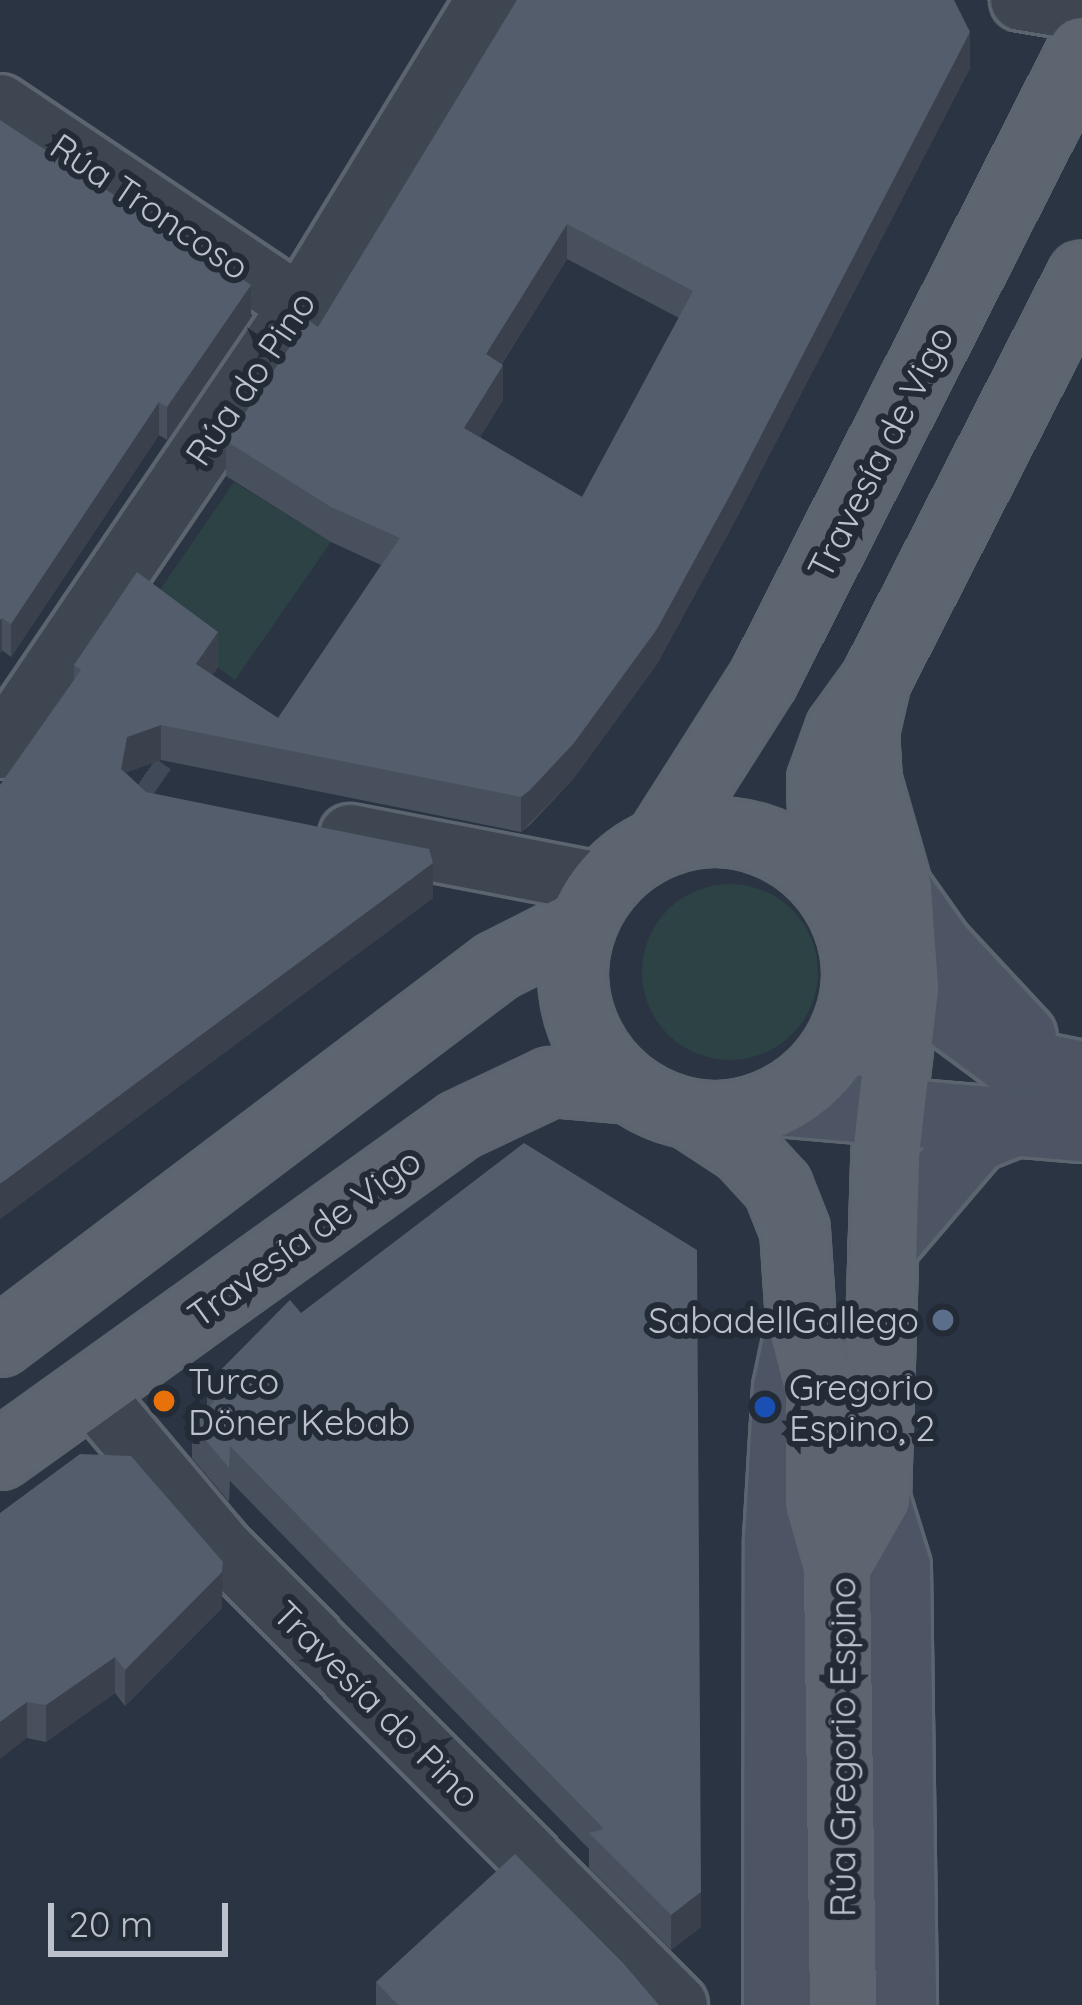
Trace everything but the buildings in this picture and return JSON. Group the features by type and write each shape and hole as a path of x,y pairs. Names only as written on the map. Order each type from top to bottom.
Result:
{"main road":[{"name":"Travesía de Vigo","path":"660,842 764,678 1082,51"},
{"path":"903,2005 897,1567 876,1498 883,1247 872,1109 871,983 825,882 822,780 840,730 876,680 1082,275"},
{"path":"876,680 864,732 867,781 898,889 978,994 1075,1092"},
{"path":"0,1342 432,1013 592,904 660,842 719,830 778,844 825,882"},
{"path":"691,1114 751,1113 778,1102 825,1066 871,983 898,889"},
{"path":"592,904 572,986 578,1016 608,1069 632,1089 691,1114 743,1149 778,1187 795,1229 801,1321 819,1391 819,1503 837,1567"},
{"path":"871,983 1075,1092"},
{"name":"Travesía de Vigo","path":"0,1455 486,1110 551,1082 632,1089"},
{"path":"883,1247 976,1138 1075,1092"},
{"path":"778,1102 1018,1121"},
{"path":"777,2005 778,1538 787,1388 801,1321"},
{"name":"Rúa Gregorio Espino","path":"842,2005 837,1567 876,1498"}],"street":[{"name":"Rúa do Pino","path":"22,718 300,306 487,0"},
{"path":"1021,0 1082,10"},
{"name":"Rúa Troncoso","path":"0,105 300,306"},
{"path":"295,824 592,904"},
{"name":"Travesía do Pino","path":"90,1391 224,1550 677,2005"}],"green space":[{"path":"234,482 331,542 235,680 144,613"},
{"path":"730,884 764,891 792,910 811,938 818,972 811,1006 792,1034 764,1053 730,1060 696,1053 668,1034 649,1006 642,972 649,938 668,910 696,891"}],"tunnel":[{"path":"65,732 154,794"}],"place":[{"name":"SabadellGallego","path":"943,1320"},
{"name":"Turco Döner Kebab","path":"164,1401"},
{"name":"Gregorio Espino, 2","path":"765,1407"}]}
